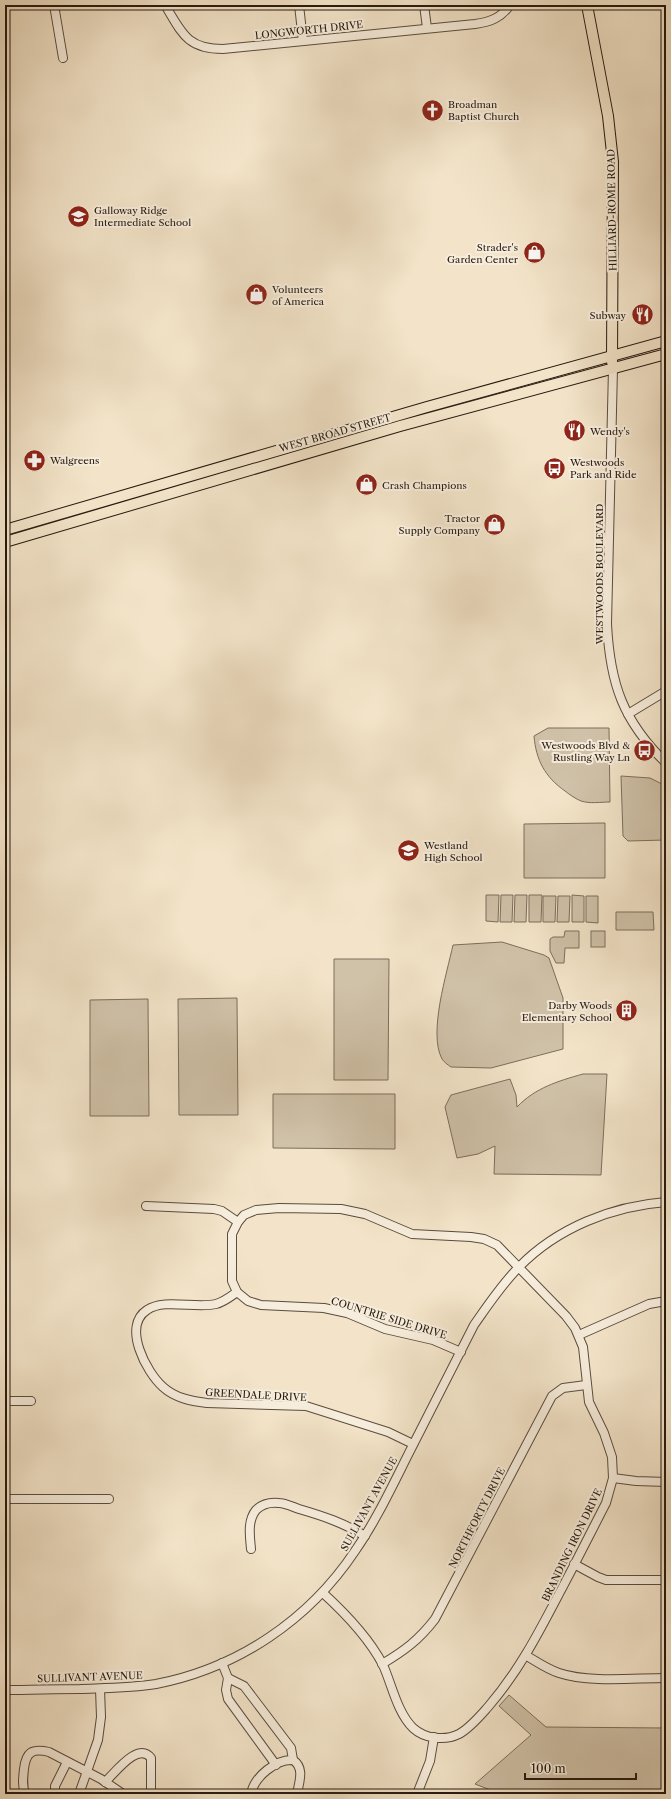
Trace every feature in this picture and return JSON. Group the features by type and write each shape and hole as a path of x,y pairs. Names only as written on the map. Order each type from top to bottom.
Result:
{"main road":[{"name":"HILLIARD-ROME ROAD","path":"587,5 608,116 613,162 613,368"},
{"name":"WEST BROAD STREET","path":"5,530 427,406 612,357 666,341"},
{"name":"WEST BROAD STREET","path":"5,542 393,428 666,354"}],"street":[{"path":"54,5 63,58"},
{"name":"LONGWORTH DRIVE","path":"165,5 187,38 204,48 223,49 475,24 493,20 500,16 510,5"},
{"path":"299,5 303,41"},
{"path":"424,5 427,28"},
{"name":"WESTWOODS BOULEVARD","path":"613,368 608,651 613,678 628,714 649,746 666,763"},
{"path":"628,714 666,691"},
{"name":"SULLIVANT AVENUE","path":"5,1690 129,1688 155,1684 190,1675 222,1663 251,1649 275,1634 298,1616 323,1593 346,1565 365,1536 474,1325 487,1305 519,1266 552,1241 575,1227 598,1216 633,1206 666,1202"},
{"path":"146,1206 214,1209 222,1211 238,1222 232,1234 231,1242 231,1274 237,1292"},
{"name":"BRANDING IRON DRIVE","path":"238,1222 250,1212 263,1209 341,1209 365,1214 412,1234 484,1239 497,1245 519,1266 566,1316 579,1336 585,1358 586,1385 593,1412 610,1448 613,1478 606,1503 527,1656 498,1696 472,1724 460,1733 453,1736 434,1737"},
{"name":"GREENDALE DRIVE","path":"237,1292 226,1300 216,1304 204,1306 161,1305 141,1314 136,1326 140,1350 145,1364 153,1377 163,1387 177,1396 191,1401 207,1404 306,1406 388,1432 413,1444"},
{"name":"COUNTRIE SIDE DRIVE","path":"237,1292 248,1301 262,1305 324,1308 347,1313 385,1329 433,1340 461,1352"},
{"path":"579,1336 650,1304 666,1301"},
{"name":"NORTHFORTY DRIVE","path":"382,1664 406,1650 425,1632 435,1619 552,1396 563,1388 586,1385"},
{"path":"5,1401 31,1401"},
{"path":"613,1478 636,1482 666,1482"},
{"path":"5,1499 109,1499"},
{"path":"251,1549 250,1529 252,1517 259,1507 269,1503 279,1502 330,1518 350,1526 365,1536"},
{"path":"574,1564 606,1580 666,1580"},
{"path":"323,1593 360,1630 382,1664 406,1719 414,1728 424,1734 434,1737 430,1761 417,1794"},
{"path":"527,1656 546,1668 572,1677 666,1678"},
{"path":"222,1663 228,1678 226,1695 228,1699 276,1765"},
{"path":"228,1678 244,1686 291,1748 293,1760"},
{"path":"79,1794 98,1740 101,1717 100,1689"},
{"path":"25,1794 22,1785 25,1760 31,1752 40,1750 49,1752 105,1782 123,1794"},
{"path":"105,1782 131,1757 137,1753 143,1752 148,1754 151,1758 151,1794"},
{"path":"251,1794 252,1789 258,1779 286,1759 297,1762 300,1771 297,1794"},
{"path":"55,1794 55,1786 67,1762"}],"shaded area":[{"path":"548,728 609,728 610,802 592,803 581,801 569,794 552,780 539,760 534,736"},
{"path":"621,776 650,778 666,786 666,840 628,841 623,836"},
{"path":"605,823 605,878 524,878 524,824"},
{"path":"486,895 499,895 498,922 486,921"},
{"path":"501,895 513,895 512,922 500,922"},
{"path":"515,895 527,895 526,922 514,922"},
{"path":"529,895 542,895 541,922 529,922"},
{"path":"572,895 584,896 584,922 572,922"},
{"path":"543,896 556,896 555,922 543,922"},
{"path":"558,896 570,896 569,922 557,922"},
{"path":"586,896 598,896 598,923 586,922"},
{"path":"616,912 653,912 654,930 616,930"},
{"path":"565,931 579,931 579,948 565,948 564,963 556,963 550,951 550,939 553,937 564,937"},
{"path":"591,931 605,931 605,947 591,947"},
{"path":"502,942 544,955 549,958 563,998 563,1049 491,1068 451,1067 442,1059 438,1048 437,1034 440,1003 453,945"},
{"path":"334,959 389,959 388,1080 334,1080"},
{"path":"237,998 238,1115 179,1115 178,999"},
{"path":"148,999 149,1116 90,1116 90,1000"},
{"path":"583,1074 607,1074 601,1175 494,1174 495,1146 478,1154 457,1158 445,1107 451,1095 510,1079 516,1095 517,1107 531,1095 547,1086"},
{"path":"273,1094 395,1094 395,1149 273,1148"},
{"path":"509,1695 546,1727 666,1728 666,1794 501,1794 475,1784 531,1735 499,1706"}],"place":[{"name":"Broadman Baptist Church","path":"432,110"},
{"name":"Galloway Ridge Intermediate School","path":"78,216"},
{"name":"Strader's Garden Center","path":"534,253"},
{"name":"Volunteers of America","path":"256,295"},
{"name":"Subway","path":"642,315"},
{"name":"Wendy's","path":"574,431"},
{"name":"Walgreens","path":"35,460"},
{"name":"Westwoods Park and Ride","path":"555,468"},
{"name":"Crash Champions","path":"366,485"},
{"name":"Tractor Supply Company","path":"495,524"},
{"name":"Westwoods Blvd & Rustling Way Ln","path":"645,751"},
{"name":"Westland High School","path":"409,851"},
{"name":"Darby Woods Elementary School","path":"627,1011"}]}
